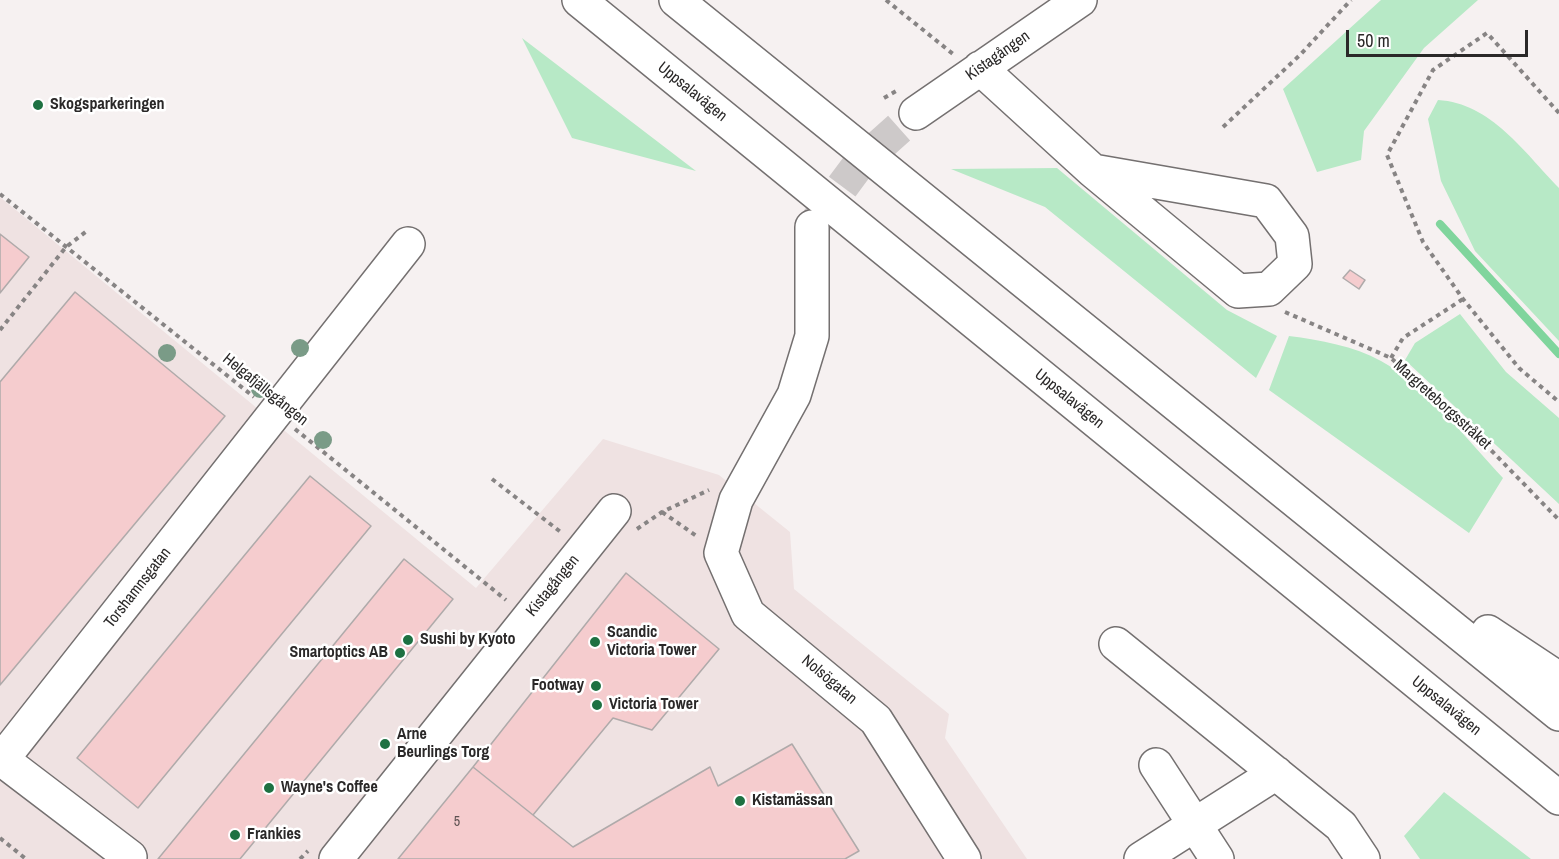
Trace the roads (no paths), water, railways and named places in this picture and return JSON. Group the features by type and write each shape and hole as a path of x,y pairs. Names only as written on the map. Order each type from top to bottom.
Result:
{"main road":[{"name":"Uppsalavägen","path":"579,0 1559,798"},
{"path":"676,0 1559,714"},
{"name":"Kistagången","path":"916,113 968,62 1080,0"},
{"path":"968,62 1093,171 1238,291 1269,289 1295,264 1293,236 1266,201 1093,171"},
{"name":"Nolsögatan","path":"812,227 812,336 794,395 736,500 721,553 748,614 876,720 964,859"},
{"name":"Torshamnsgatan","path":"1,760 408,244"},
{"name":"Kistagången","path":"336,859 614,511"},
{"path":"1342,537 1559,679"},
{"path":"1116,644 1341,826 1363,859"},
{"path":"1,760 130,857"},
{"path":"1156,765 1217,859"},
{"path":"1142,859 1276,773"}],"waterway":[{"path":"1440,224 1559,354"}],"tunnel":[{"path":"813,226 859,164 916,113"}],"place":[{"name":"Skogsparkeringen","path":"38,105"},
{"name":"Sushi by Kyoto","path":"408,640"},
{"name":"Scandic Victoria Tower","path":"595,642"},
{"name":"Smartoptics AB","path":"400,653"},
{"name":"Footway","path":"596,686"},
{"name":"Victoria Tower","path":"597,705"},
{"name":"Arne Beurlings Torg","path":"385,744"},
{"name":"Wayne's Coffee","path":"269,788"},
{"name":"Kistamässan","path":"740,801"},
{"name":"Frankies","path":"235,835"}]}
